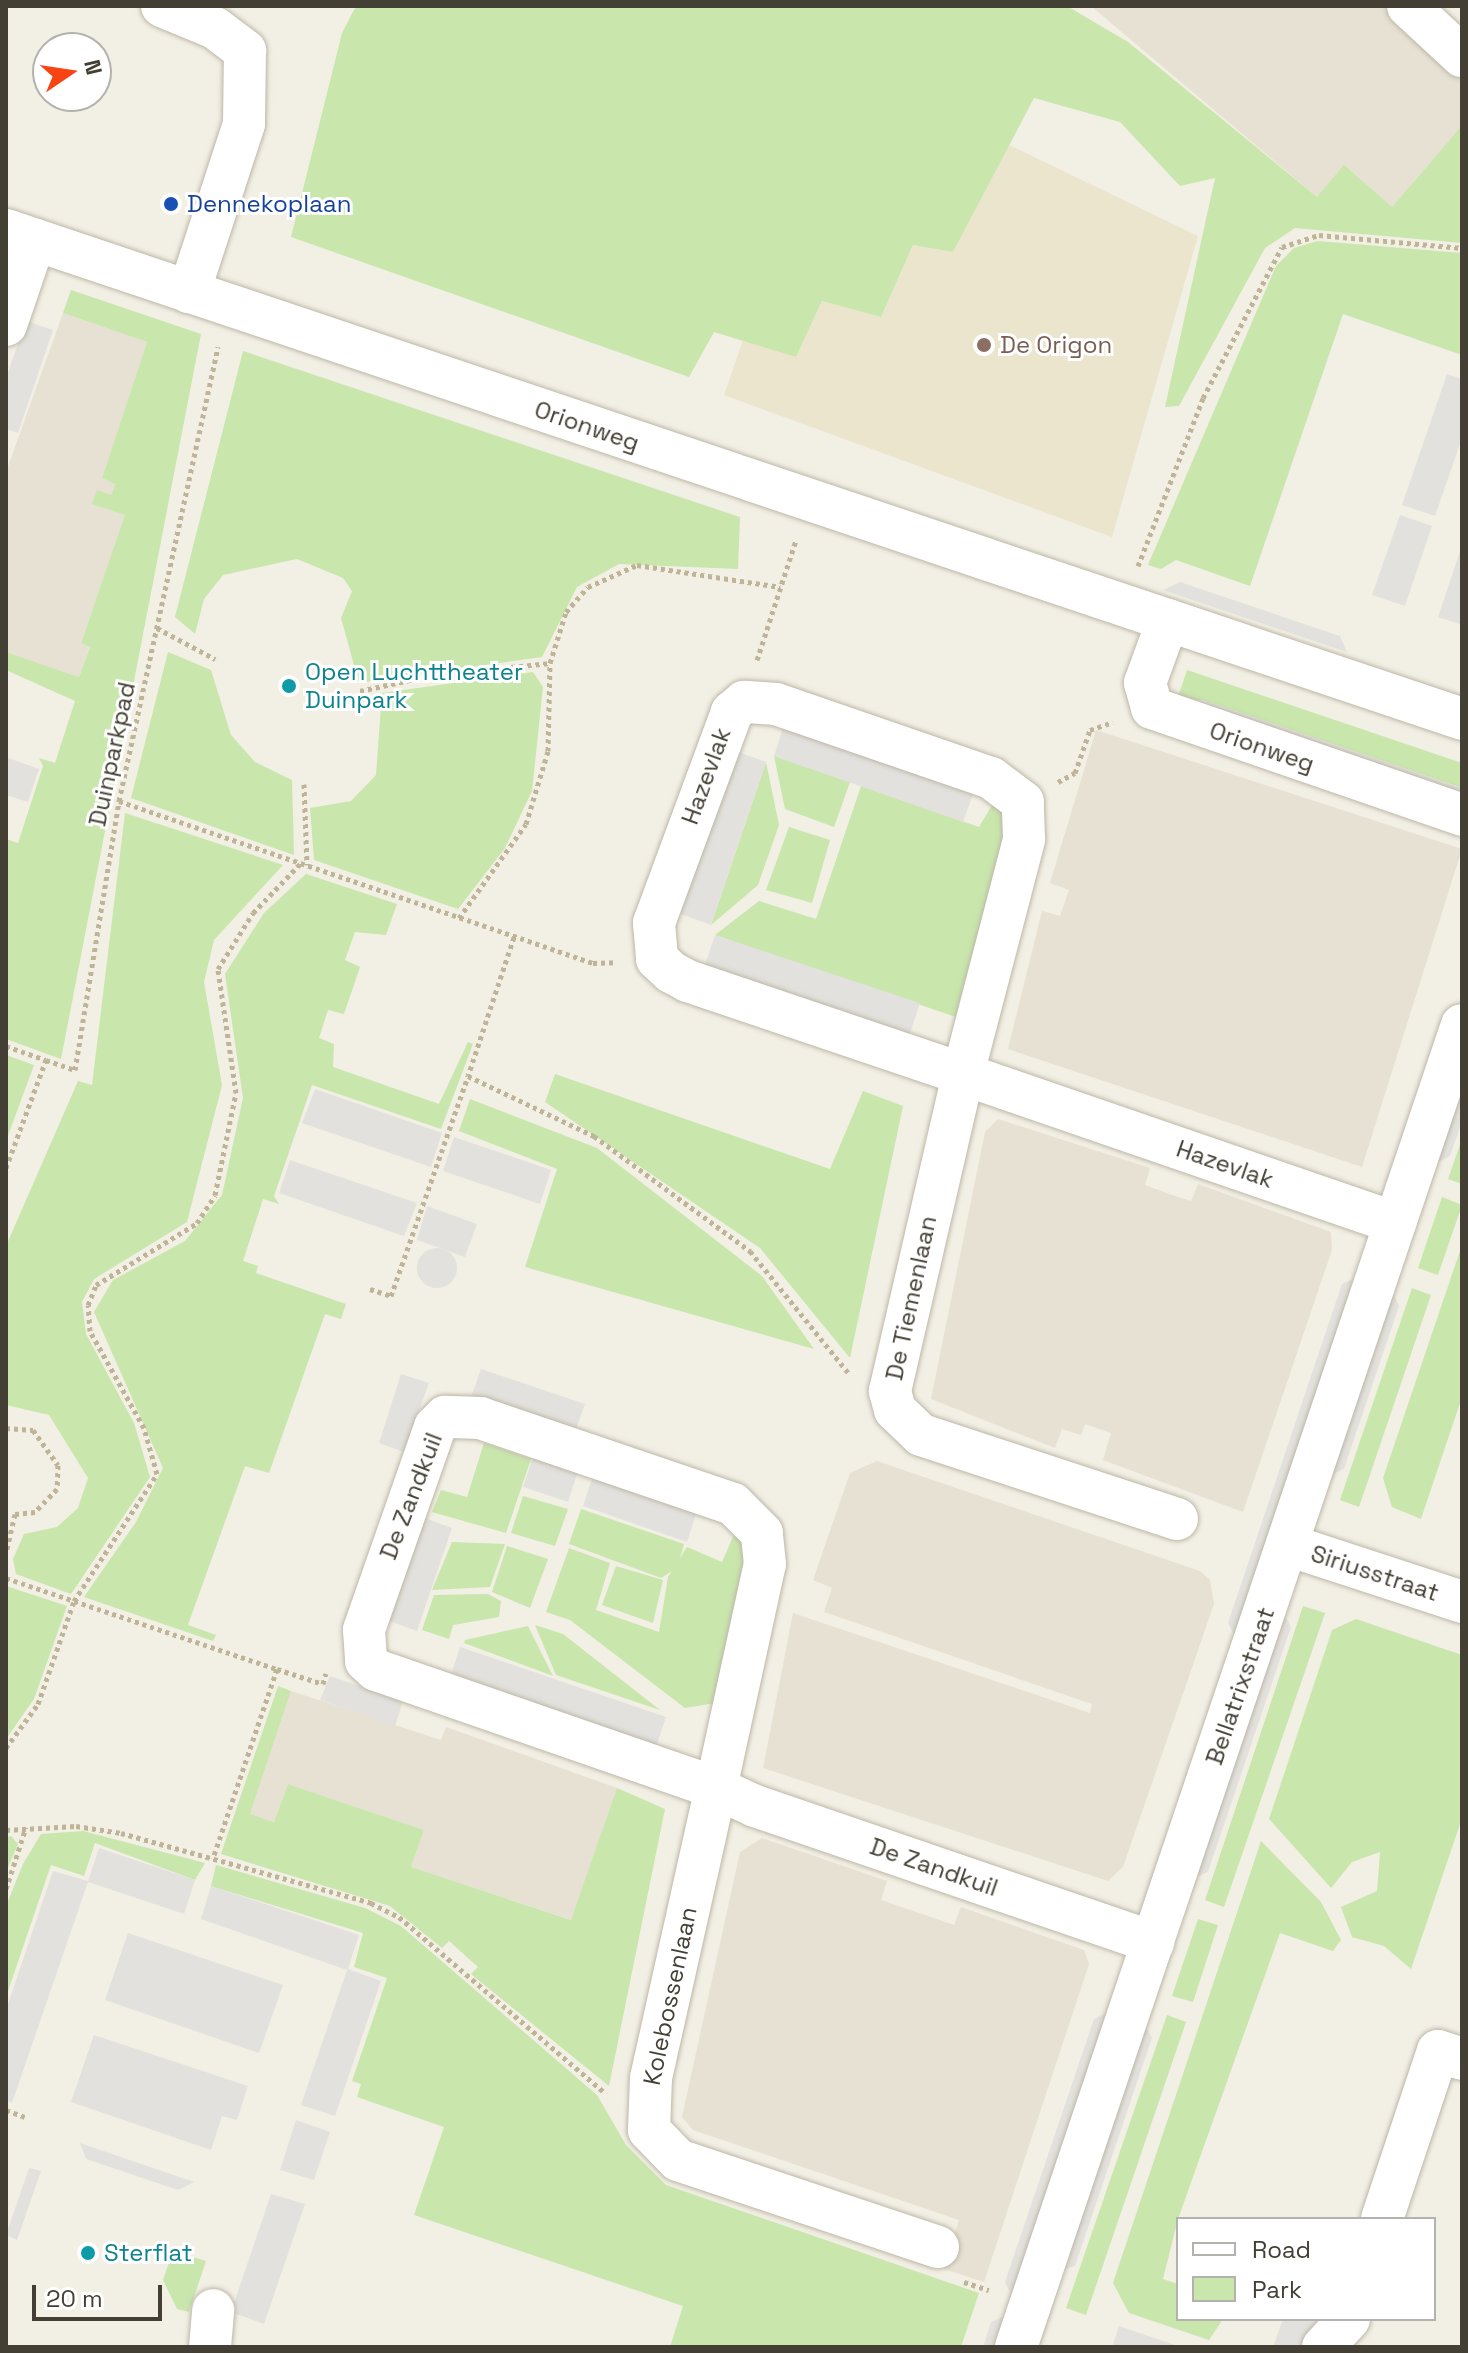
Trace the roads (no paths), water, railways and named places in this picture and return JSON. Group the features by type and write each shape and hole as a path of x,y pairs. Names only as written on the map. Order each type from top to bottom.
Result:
{"street":[{"path":"162,6 215,28 245,51 248,90 189,292"},
{"path":"1408,6 1462,56"},
{"path":"6,325 20,235"},
{"name":"Orionweg","path":"20,235 1462,719"},
{"name":"Orionweg","path":"1168,620 1145,683 1152,708 1462,815"},
{"name":"Hazevlak","path":"963,1074 1024,839 1023,802 991,778 776,704 744,702 721,729 654,923 657,959 688,981 1395,1223"},
{"name":"Bellatrixstraat","path":"1022,2329 1462,1025"},
{"name":"De Tiemenlaan","path":"963,1074 892,1370 895,1410 921,1435 1177,1519"},
{"name":"De Zandkuil","path":"716,1788 765,1564 756,1523 733,1504 481,1418 445,1417 427,1442 368,1615 366,1661 392,1679 716,1788 1153,1942"},
{"name":"Siriusstraat","path":"1288,1545 1462,1602"},
{"name":"Kolebossenlaan","path":"716,1788 651,2078 649,2130 678,2160 938,2247"},
{"path":"1383,2217 1438,2051 1462,2059"},
{"path":"1323,2347 1347,2321"}],"place":[{"name":"Dennekoplaan","path":"171,204"},
{"name":"De Origon","path":"984,345"},
{"name":"Open Luchttheater Duinpark","path":"289,686"},
{"name":"Sterflat","path":"88,2253"}]}
